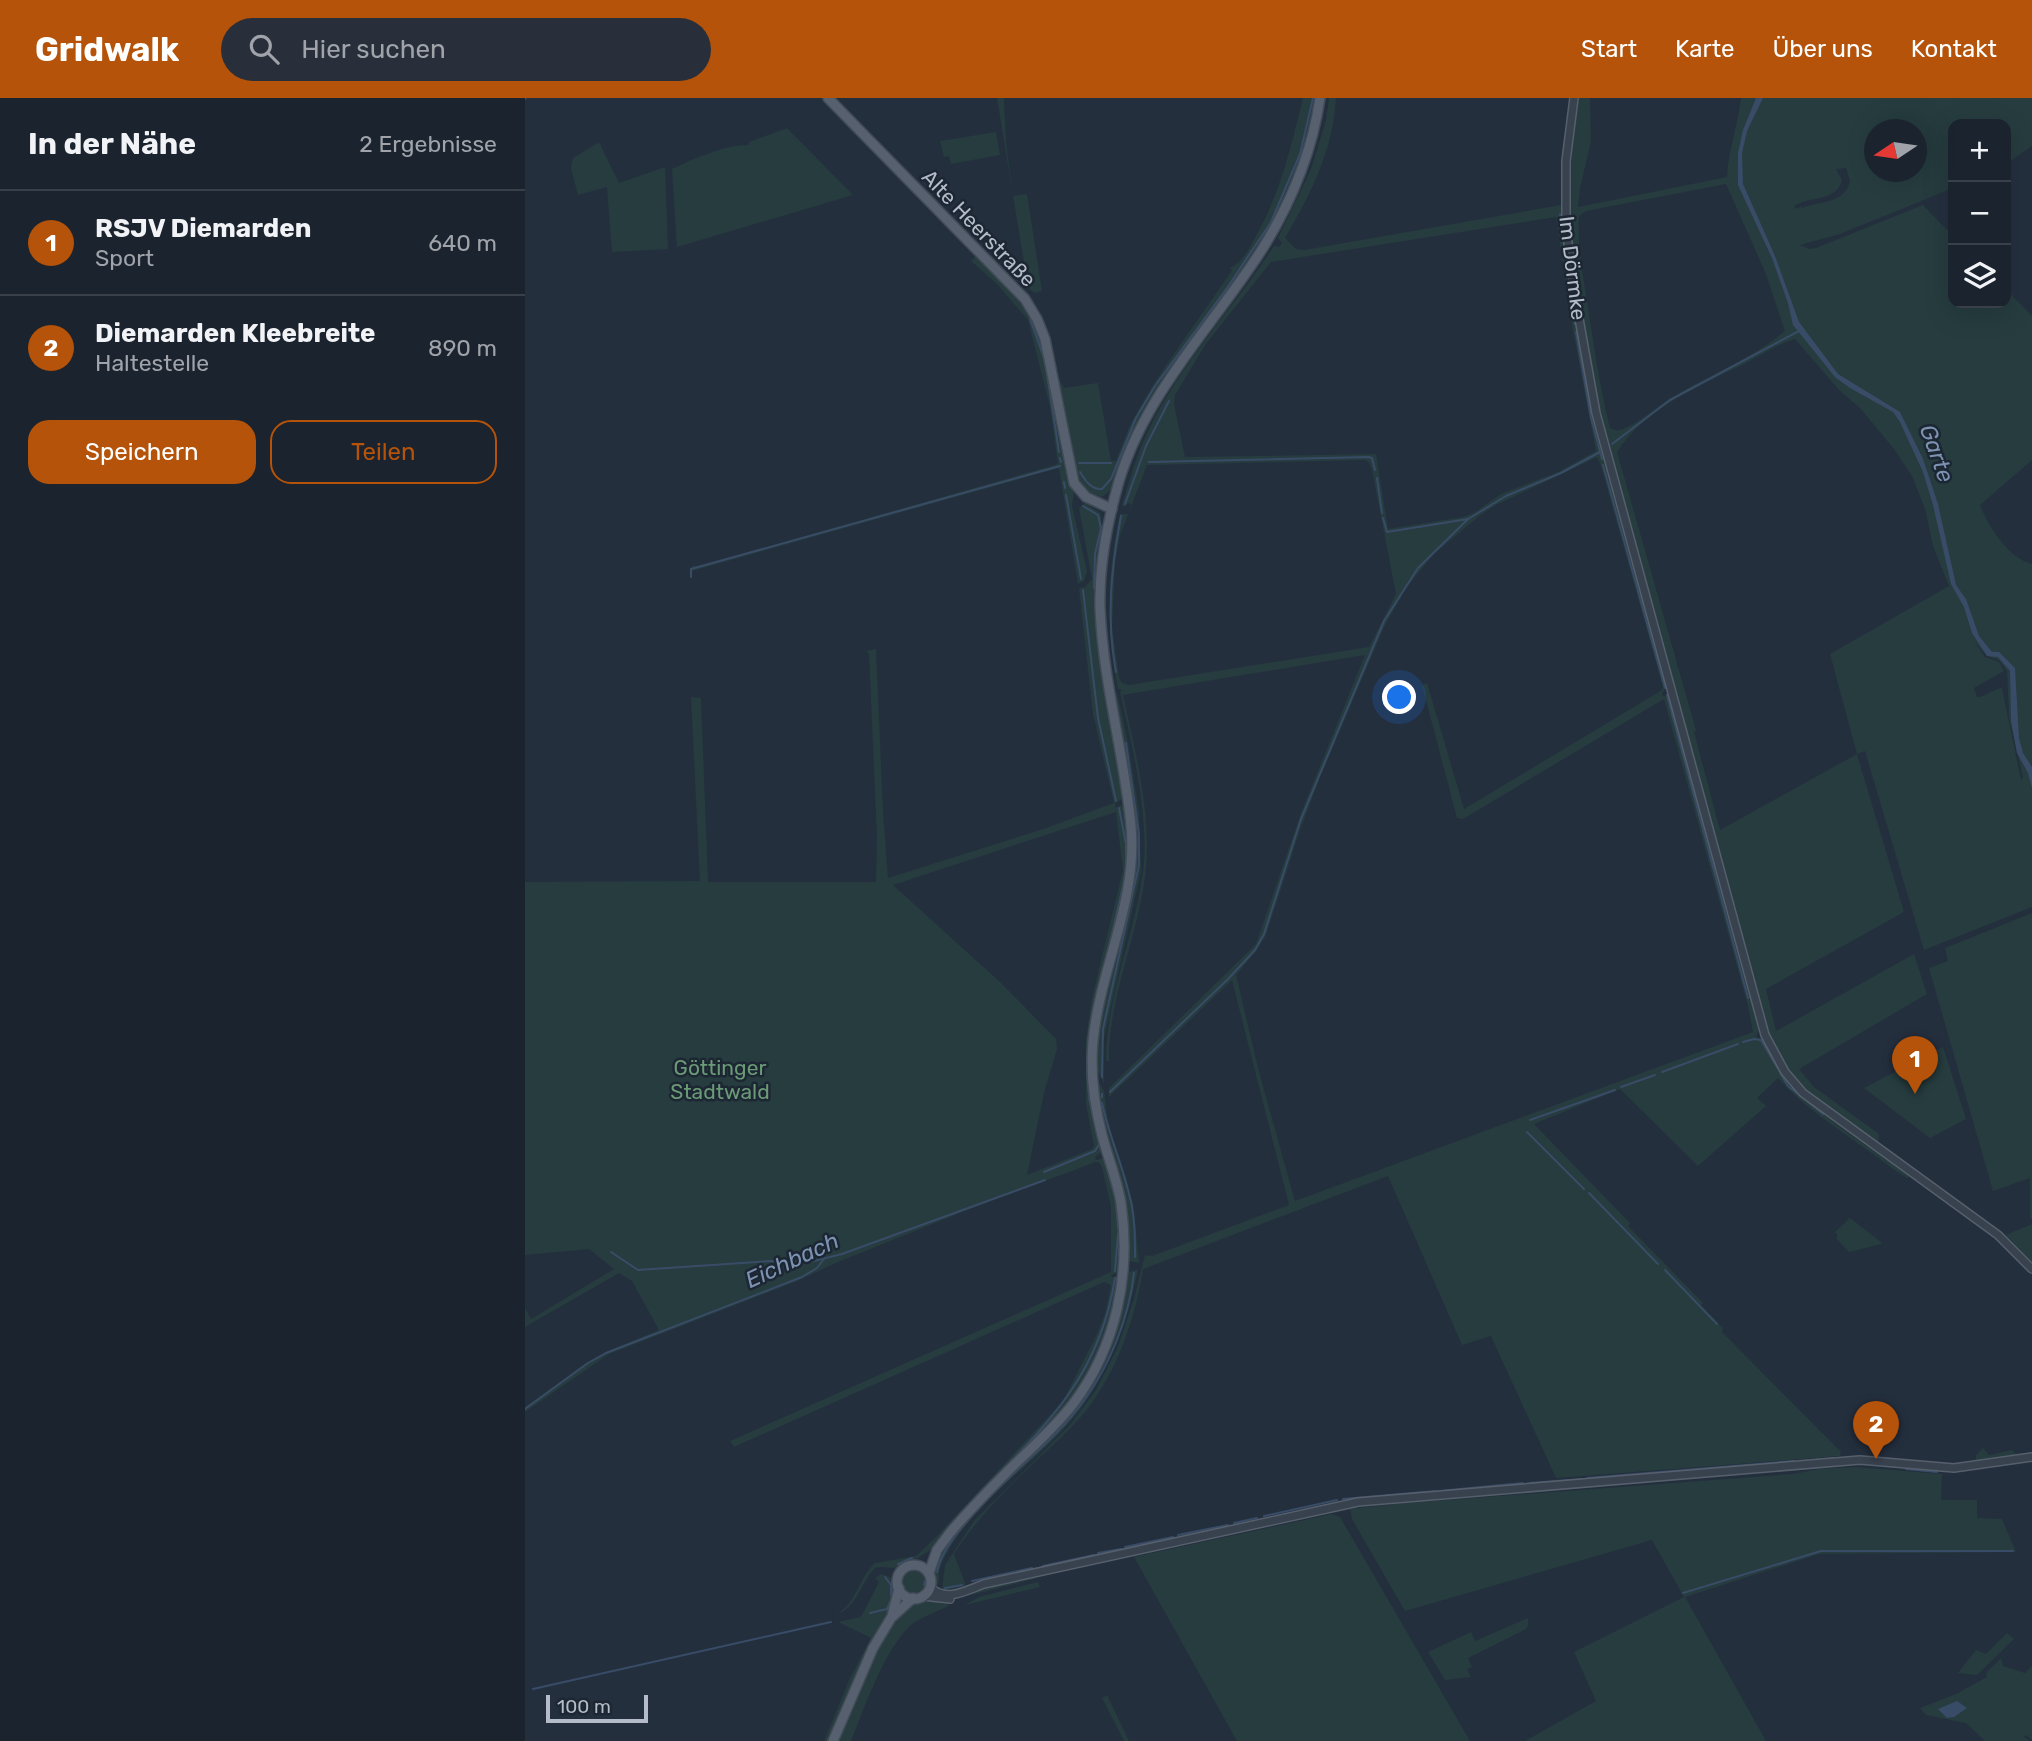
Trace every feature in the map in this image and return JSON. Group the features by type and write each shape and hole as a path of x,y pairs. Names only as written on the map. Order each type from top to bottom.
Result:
{"main road":[{"name":"Alte Heerstraße","path":"828,98 1025,299 1042,330 1074,483 1080,493 1095,503 1112,509"},
{"path":"918,1597 904,1595 899,1588 897,1579 902,1570 916,1565 937,1550 970,1510 1075,1402 1100,1359 1121,1293 1124,1260 1121,1207 1118,1184 1098,1117 1093,1078 1093,1041 1097,1018 1128,893 1132,865 1129,810 1109,692 1100,606 1104,551 1112,509 1132,444 1178,365 1252,264 1278,222 1305,159 1320,98"},
{"path":"891,1618 930,1587 929,1573 937,1550"},
{"path":"916,1565 929,1573"},
{"path":"833,1741 862,1670 891,1618 899,1588"}],"street":[{"name":"Im Dörmke","path":"1574,98 1566,161 1566,229 1586,362 1601,437 1756,1008 1771,1047 1785,1072 1803,1093 1998,1235 2032,1269"},
{"path":"930,1587 943,1594 965,1591 984,1584 1341,1505 1864,1460 1954,1468 2032,1457"},
{"path":"918,1597 947,1599 958,1597 965,1591"}],"green space":[{"path":"997,98 1004,98 1006,143 1013,194"},
{"path":"1303,98 1315,98 1308,135 1290,189 1267,235 1230,290 1163,379 1129,443 1112,489 1102,497 1087,491 1077,478 1057,381 1060,381 1064,388 1098,383 1111,461 1116,461 1129,427 1146,397 1232,270 1230,268 1239,262 1252,244 1273,201 1285,168"},
{"path":"1329,98 1336,98 1330,136 1319,171 1285,238 1296,249 1304,250 1561,205 1569,282 1593,417 1666,688 1662,693 1668,697 1759,1029 1756,1037 1771,1050 1790,1083 1803,1096 1832,1121 1909,1176 1907,1178 1897,1172 1820,1116 1778,1078 1757,1098 1766,1106 1698,1166 1620,1089 1534,1124 1630,1223 1628,1226 1703,1303 1701,1305 1723,1328 1722,1332 1841,1452 1840,1456 1556,1478 1491,1336 1462,1345 1388,1176 1143,1269 1130,1326 1106,1380 1085,1412 973,1528 954,1554 966,1586 945,1590 942,1589 945,1565 974,1521 1070,1425 1096,1390 1117,1349 1145,1255 1152,1256 1289,1205 1232,980 1109,1097 1109,1088 1256,944 1301,813 1365,655 1123,695 1142,789 1147,861 1140,906 1117,994 1109,1061 1106,1061 1111,1013 1139,896 1145,851 1139,782 1111,645 1110,579 1120,514 1128,514 1131,504 1128,503 1125,507 1122,505 1145,438 1162,404 1193,358 1274,246 1279,247 1282,243 1278,238 1311,169 1326,120","holes":["1556,217 1572,325 1596,451 1558,472 1501,494 1474,513 1388,529 1376,454 1185,457 1174,404 1175,395 1205,345 1271,262","1597,457 1663,687 1464,809 1427,683 1422,685 1457,818 1463,819 1664,699 1753,1032 1295,1201 1259,1072 1236,975 1266,935 1319,780 1384,627 1406,588 1434,554 1496,505","1369,462 1396,594 1369,647 1129,685 1122,683 1112,627 1115,562 1120,535 1147,465"]},
{"path":"1577,98 1590,98 1591,142 1578,207 1727,177 1741,98 2032,98 2032,146 2011,161 2011,119 1948,119 1948,190 1840,234 1800,245 1809,249 1816,248 1923,205 1948,231 1948,308 2011,308 2011,294 2032,316 2032,460 1980,505 1994,532 2008,549 2023,561 2032,564 2032,907 1924,950 1865,751 1857,754 1904,912 1766,989 1776,1031 1914,954 1927,994 1799,1069 1814,1087 1879,1134 1878,1143 1808,1091 1780,1056 1765,1025 1602,431 1574,271 1567,209 1568,166 1573,121 1578,105 1575,104","holes":["1846,168 1850,181 1843,194 1802,208 1801,206 1797,209 1794,206 1834,192 1842,180 1836,169","1726,184 1766,274 1785,331 1759,350 1671,398 1631,425 1619,430 1610,428 1597,368 1581,261 1579,216 1586,211","1795,339 1839,390 1860,408 1894,449 1912,476 1925,509 1933,546 1949,586 1830,654 1857,754 1720,830 1694,732 1696,730 1617,452 1643,423 1675,399","1973,640 1987,656 1999,660 2007,671 2009,717 2023,777 2021,780 2002,688 1977,697 1974,688 2004,671 1999,662 1985,657"]},
{"path":"787,128 853,195 677,247 672,169 720,150 749,145 749,142"},
{"path":"996,132 1000,155 951,164 949,156 944,157 940,141"},
{"path":"599,142 619,183 665,167 668,249 612,252 607,187 578,195 571,168 573,158"},
{"path":"1027,194 1042,291 1034,293 1028,287 1013,196"},
{"path":"976,256 1026,308 1040,335 1065,467 1074,492 1072,506 1087,571 1084,581 1078,584 1059,468 692,571 692,566 701,566 1058,464 1050,407 1028,320 997,284 971,261"},
{"name":"Göttinger Stadtwald","path":"1085,503 1100,513 1101,543 1095,593 1097,628 1124,798 1115,803 1116,808 1121,805 1125,808 1128,829 1128,871 1091,1039 1104,1150 1095,1157 1096,1160 1105,1158 1119,1205 1122,1271 1111,1275 1121,1279 1111,1325 1089,1374 1064,1409 936,1546 899,1567 875,1568 854,1601 837,1614 849,1603 875,1563 916,1556 1063,1401 1096,1336 1105,1314 1111,1285 1104,1282 734,1447 730,1441 1111,1272 1111,1207 1102,1167 1096,1162 980,1205 795,1282 609,1354 525,1412 525,1407 586,1363 659,1330 632,1281 619,1273 525,1327 525,1308 531,1319 614,1269 589,1249 525,1255 525,882 700,881 691,697 701,698 708,882 876,882 877,837 869,654 866,651 876,649 888,878 1043,829 1114,803 1093,714 1079,588 1085,587 1092,579 1079,508","holes":["1116,812 1123,870 1092,998 1086,1039 1086,1104 1094,1146 1027,1175 1044,1093 1057,1049 1056,1039 1000,982 893,885"]},
{"path":"1117,693 1139,813 1141,871 1103,1042 1104,1084 1096,1067 1100,1022 1136,866 1135,827 1113,696"},
{"path":"2032,913 2030,1219 2030,1178 1993,1191 1929,968 1948,961 1945,948"},
{"path":"1943,1047 1966,1119 1930,1138 1864,1088"},
{"path":"1096,1078 1104,1091 1108,1122 1133,1203 1139,1263 1130,1261 1126,1207 1103,1122"},
{"path":"1850,1218 1881,1244 1849,1252 1836,1238 1838,1235 1835,1232"},
{"path":"2032,1224 2032,1262 2006,1235"},
{"path":"1138,1269 1114,1350 1094,1388 1069,1423 966,1525 941,1565 938,1586 935,1569 947,1543 1095,1379 1117,1329 1129,1272"},
{"path":"1983,1448 1989,1455 2012,1450 2016,1455 1976,1461 1976,1455"},
{"path":"1855,1467 1942,1474 1941,1500 1977,1500 1977,1518 2002,1519 2016,1552 1819,1554 1685,1597 1766,1741 1525,1741 1596,1701 1574,1652 1684,1597 1652,1540 1405,1611 1352,1519 1350,1509 1793,1474"},
{"path":"1332,1514 1340,1517 1470,1741 1237,1741 1134,1557"},
{"path":"914,1569 923,1573 927,1582 923,1591 914,1595 905,1591 901,1582 905,1573"},
{"path":"881,1574 890,1577 894,1589 890,1612 830,1741 824,1741 850,1678 871,1638 838,1622 861,1617 879,1582 875,1578"},
{"path":"1032,1576 1037,1578 971,1595 989,1586"},
{"path":"1038,1582 1040,1587 965,1605 979,1597"},
{"path":"927,1600 950,1605 911,1625 901,1635 884,1663 851,1741 837,1741 861,1682 884,1636 912,1605"},
{"path":"1528,1618 1526,1629 1468,1658 1472,1667 1467,1669 1471,1677 1445,1680 1428,1652 1471,1632 1475,1641"},
{"path":"2007,1633 2014,1639 1977,1675 1958,1673 1976,1650 1986,1654"},
{"path":"2001,1658 2003,1666 2025,1673 2032,1666 2032,1740 2026,1735 2024,1737 2030,1741 1985,1741 1966,1723 1926,1715 1920,1708 1956,1694 1987,1677 1986,1673"},
{"path":"1108,1695 1129,1741 1124,1741 1102,1698"}],"water":[{"path":"1756,98 1763,98 1747,131 1742,153 1743,184 1775,256 1799,322 1838,374 1900,412 1923,459 1938,504 1956,585 1966,599 1979,636 1992,652 1999,652 2015,668 2019,738 2023,753 2032,767 2032,788 2028,773 2017,753 2011,721 2010,671 1998,657 1987,656 1972,633 1964,607 1951,584 1923,472 1900,422 1893,412 1835,377 1793,325 1772,258 1738,185 1738,153 1743,130"},
{"path":"1957,1701 1967,1708 1954,1717 1947,1718 1938,1709"}],"waterway":[{"path":"1080,472 1089,484 1098,489 1102,489 1111,479 1136,418 1155,386 1227,288 1271,222 1300,154 1313,98"},
{"path":"1560,214 1575,324"},
{"path":"1030,319 1045,361 1059,452"},
{"path":"1612,444 1670,400 1799,331"},
{"path":"1576,332 1591,418 1602,459"},
{"path":"1125,504 1146,446 1169,401"},
{"path":"1383,518 1387,532 1468,519 1506,496 1561,473 1600,452"},
{"path":"1149,462 1369,457 1372,458 1375,470"},
{"path":"1060,458 1061,462"},
{"path":"1079,463 1111,463"},
{"path":"1603,465 1665,688"},
{"path":"691,577 691,569 1060,466"},
{"path":"1377,478 1382,513"},
{"path":"1064,482 1065,488"},
{"path":"1066,495 1081,579"},
{"path":"1083,506 1098,515 1101,528 1095,554 1094,588"},
{"path":"1116,672 1111,633 1111,594 1121,516"},
{"path":"1110,1092 1255,950 1264,934 1301,819 1384,621 1418,568 1468,519"},
{"path":"1083,590 1098,718 1116,801"},
{"path":"1667,695 1748,998"},
{"path":"1102,1077 1103,1029 1139,865 1139,834 1126,743"},
{"path":"1119,808 1126,844 1126,866"},
{"path":"1107,955 1125,878"},
{"path":"1087,1062 1093,1011"},
{"path":"1743,1042 1761,1040 1788,1086 1823,1114"},
{"path":"1662,1072 1738,1044"},
{"path":"1087,1070 1089,1095"},
{"path":"1621,1087 1655,1075"},
{"path":"1530,1120 1615,1090"},
{"name":"Eichbach","path":"1089,1098 1099,1141"},
{"path":"1102,1103 1132,1205 1135,1257"},
{"path":"1527,1132 1584,1189"},
{"name":"Eichbach","path":"1044,1172 1095,1151 1100,1143"},
{"path":"1105,1162 1116,1200 1118,1228"},
{"name":"Eichbach","path":"611,1252 638,1270 771,1261 810,1262 842,1254 1045,1180"},
{"path":"1589,1193 1658,1264"},
{"path":"1115,1271 1118,1234"},
{"name":"Eichbach","path":"525,1409 606,1353 802,1277 817,1268 824,1259"},
{"path":"1665,1270 1717,1324"},
{"path":"937,1572 944,1554 961,1528 993,1493 1060,1430 1093,1388 1110,1357 1123,1324 1134,1273"},
{"path":"972,1501 1043,1426 1081,1375 1096,1346 1115,1278"},
{"path":"1800,1461 1835,1458"},
{"path":"1587,1478 1794,1461"},
{"path":"1906,1469 1937,1472"},
{"path":"1530,1483 1582,1479"},
{"path":"1440,1491 1523,1483"},
{"path":"1343,1499 1436,1491"},
{"path":"1264,1516 1337,1500"},
{"path":"1234,1523 1257,1518"},
{"path":"1178,1535 1228,1525"},
{"path":"1125,1547 1173,1537"},
{"path":"1098,1553 1121,1549"},
{"path":"1683,1593 1821,1551 2013,1551"},
{"path":"1043,1566 1094,1555"},
{"path":"898,1564 912,1558"},
{"path":"972,1581 1032,1568"},
{"path":"885,1577 891,1585 891,1595"},
{"path":"924,1585 925,1581"},
{"path":"945,1588 962,1585"},
{"path":"870,1613 887,1609 890,1602"},
{"path":"533,1689 831,1622"}],"place":[{"name":"RSJV Diemarden","path":"1915,1094"},
{"name":"Diemarden Kleebreite","path":"1876,1459"}],"water label":[{"name":"Garte","path":"1937,453"}]}
